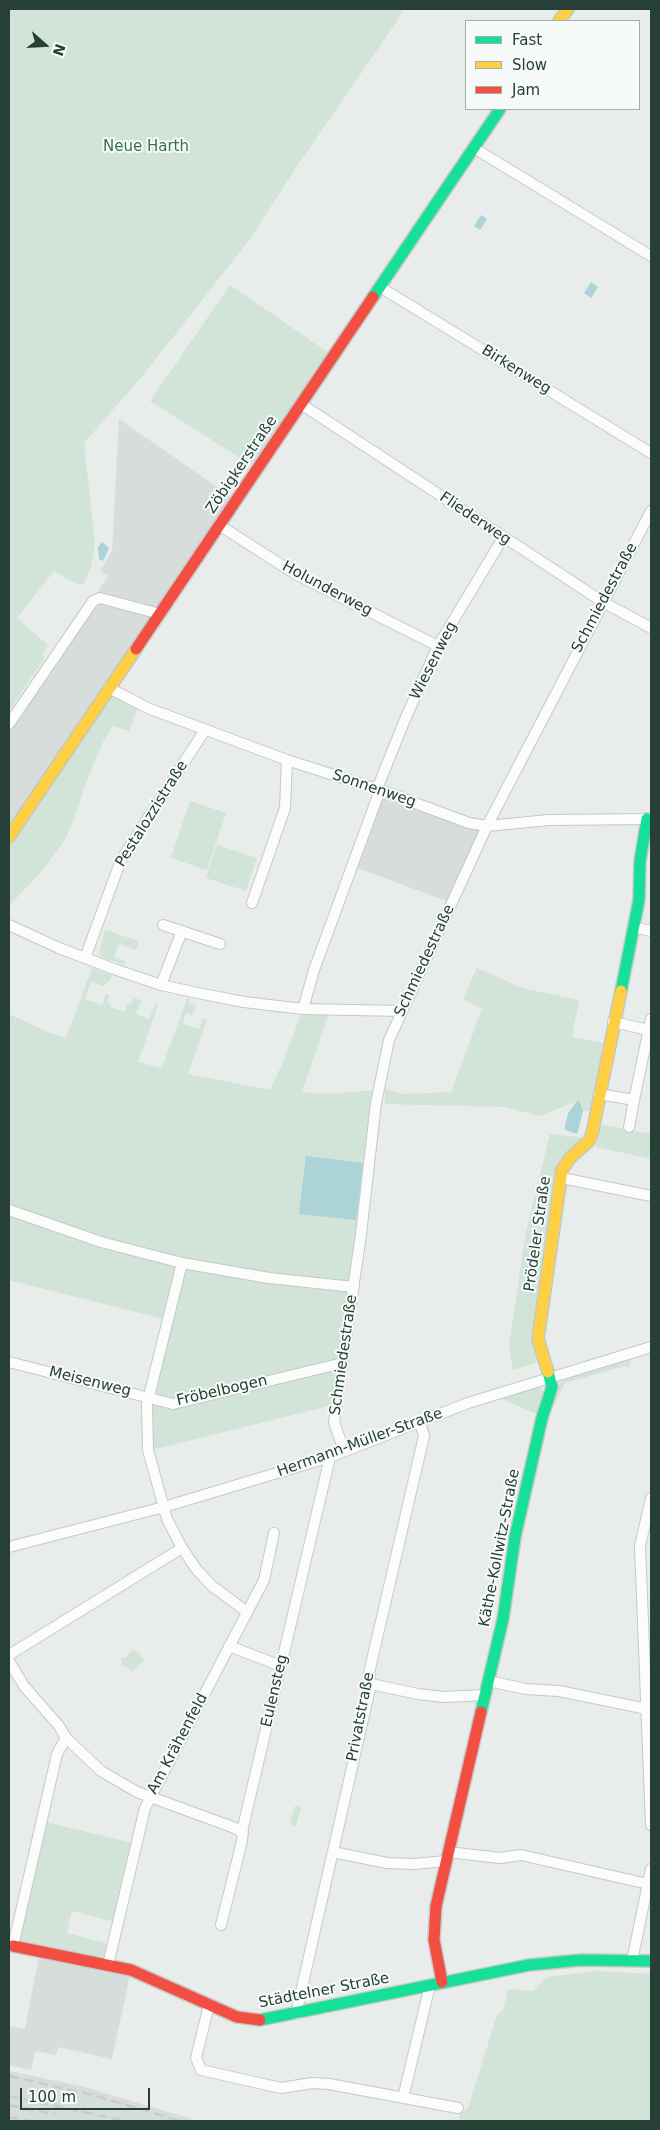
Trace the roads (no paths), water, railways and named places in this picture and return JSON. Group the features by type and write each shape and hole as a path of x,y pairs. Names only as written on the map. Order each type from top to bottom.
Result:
{"street":[{"path":"560,20 568,9"},
{"name":"Zöbigkerstraße","path":"9,837 499,110"},
{"path":"474,148 651,256"},
{"name":"Birkenweg","path":"380,287 651,453"},
{"name":"Fliederweg","path":"302,404 503,538 603,602 651,628"},
{"name":"Schmiedestraße","path":"344,1451 334,1422 354,1287 376,1103 389,1040 487,826 651,511"},
{"name":"Holunderweg","path":"219,525 297,575 438,646"},
{"name":"Wiesenweg","path":"303,1009 314,970 406,716 438,646 503,538"},
{"path":"9,724 93,601 100,598 160,614"},
{"name":"Sonnenweg","path":"109,688 150,709 205,730 469,823 487,826 549,820 649,819"},
{"name":"Pestalozzistraße","path":"85,958 121,860 205,730"},
{"path":"252,903 285,808 286,760"},
{"name":"Prödeler Straße","path":"550,1378 538,1339 564,1166 589,1141 639,900 640,861 649,819"},
{"path":"9,925 85,958 161,985 244,1002 303,1009 402,1011"},
{"path":"163,925 220,944"},
{"path":"633,927 651,931"},
{"path":"161,985 182,931"},
{"path":"613,1022 650,1024 629,1127"},
{"path":"599,1094 634,1100"},
{"path":"562,1178 651,1196"},
{"path":"9,1210 101,1242 182,1263 268,1278 354,1287"},
{"path":"149,1397 182,1263"},
{"name":"Hermann-Müller-Straße","path":"9,1547 164,1507 330,1457 468,1403 651,1347"},
{"name":"Meisenweg","path":"9,1362 149,1397 147,1408 148,1450 167,1519 182,1548 208,1582 246,1611"},
{"name":"Fröbelbogen","path":"149,1397 173,1404 343,1364"},
{"name":"Käthe-Kollwitz-Straße","path":"442,1982 434,1940 434,1924 447,1857 503,1619 515,1537 542,1418 552,1387 550,1378"},
{"name":"Privatstraße","path":"296,2014 371,1684 369,1673 424,1436 420,1422"},
{"name":"Eulensteg","path":"221,1925 330,1457"},
{"path":"651,1498 640,1546 651,1825"},
{"name":"Am Krähenfeld","path":"108,1965 145,1808 230,1646 246,1611 264,1580 274,1533"},
{"path":"9,1655 182,1548"},
{"path":"230,1646 281,1666"},
{"path":"9,1661 24,1686 59,1726 66,1738 101,1771 137,1792 235,1828 243,1833"},
{"path":"488,1681 526,1689 559,1691 647,1709"},
{"path":"371,1684 418,1694 444,1696 485,1695"},
{"path":"13,1946 57,1754 66,1738"},
{"path":"333,1852 386,1863 414,1864 447,1857 520,1855 648,1884"},
{"path":"632,1961 651,1869"},
{"name":"Städtelner Straße","path":"13,1946 136,1972 208,2005 237,2017 251,2020 296,2014 529,1965 581,1960 651,1961"},
{"path":"403,2098 430,1985"},
{"path":"208,2005 196,2058 202,2070 281,2088 312,2083 329,2084 458,2108"}],"water":[{"path":"481,215 487,219 480,230 474,226"},
{"path":"591,282 598,287 591,298 584,293"},
{"path":"102,542 109,548 103,561 99,559 98,547"},
{"path":"577,1101 580,1102 583,1111 577,1134 565,1130 565,1126 568,1113"},
{"path":"306,1156 363,1163 356,1220 299,1214"}],"railway":[{"path":"9,2076 93,2095 180,2121"},
{"path":"9,2096 125,2121"},
{"path":"9,2105 55,2114"},
{"path":"9,2117 31,2121"}],"park label":[{"name":"Neue Harth","path":"146,147"}]}
